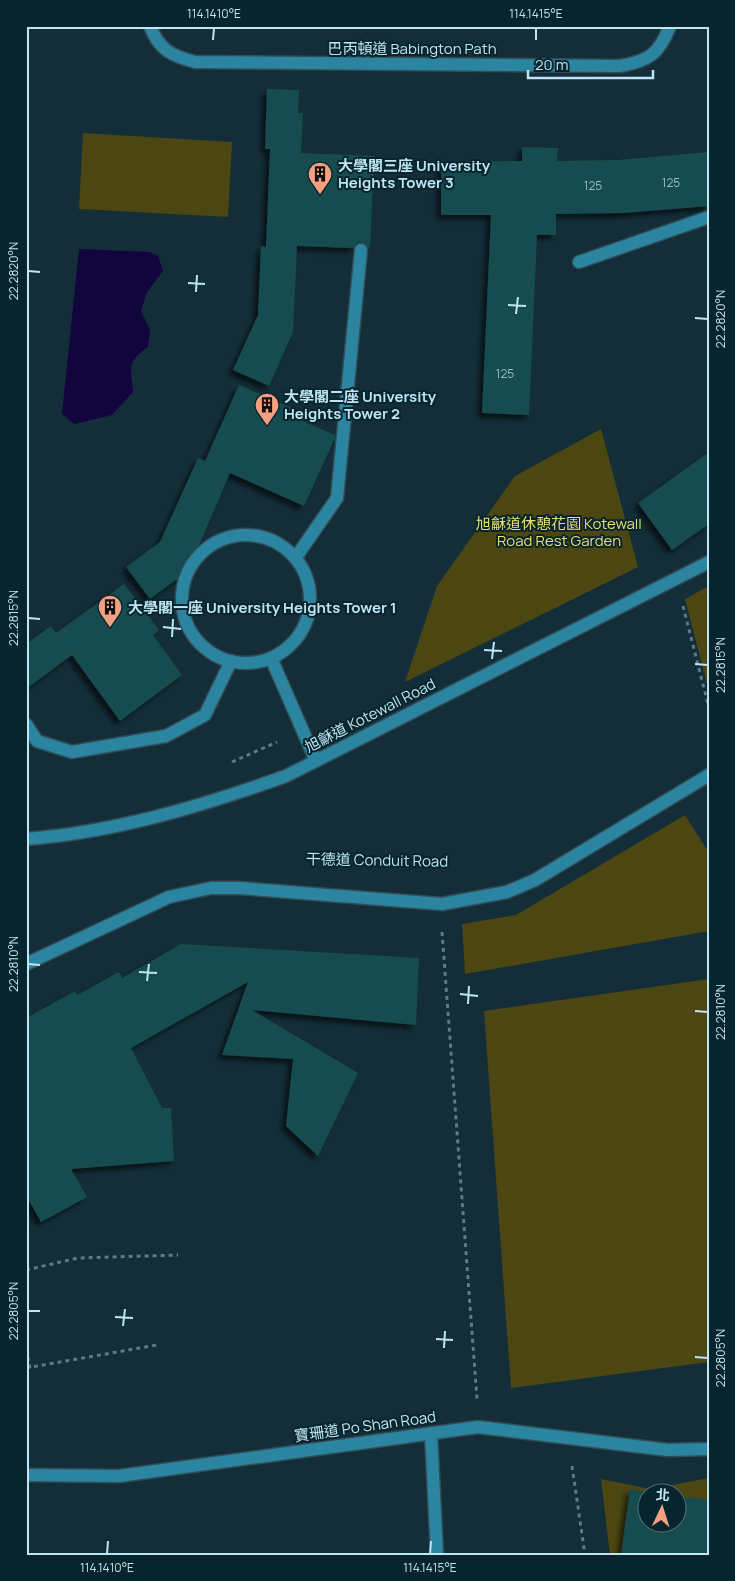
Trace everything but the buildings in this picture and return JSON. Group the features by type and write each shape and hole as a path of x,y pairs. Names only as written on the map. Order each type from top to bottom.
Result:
{"street":[{"name":"巴丙頓道 Babington Path","path":"150,26 159,44 168,52 195,62 620,66 647,59 656,52 670,26"},
{"path":"579,262 709,217"},
{"path":"296,557 337,498 361,250"},
{"path":"241,534 261,536 280,543 296,557 306,574 311,594 309,614 301,633 288,648 271,658 251,663 231,661 212,654 196,641 186,623 182,604 183,584 191,565 204,550 222,539 241,534"},
{"name":"旭龢道 Kotewall Road","path":"26,839 108,828 233,795 286,776 709,562"},
{"path":"271,658 316,761"},
{"path":"26,724 37,741 72,752 166,736 205,715 231,661"},
{"path":"26,964 170,896 211,888 239,888 442,904 507,892 535,880 709,775"},
{"name":"寶珊道 Po Shan Road","path":"26,1475 119,1476 478,1427 668,1450 709,1448"},
{"path":"431,1433 437,1555"}],"path":[{"path":"689,572 701,596 682,605 709,708"},
{"name":"旭龢道 Kotewall Road","path":"227,764 303,731"},
{"path":"442,926 478,1403"},
{"path":"26,1270 78,1258 178,1255"},
{"path":"26,1349 28,1368 158,1345"},
{"path":"568,1438 585,1555"}],"green space":[{"path":"83,133 232,142 228,217 79,209"},
{"name":"旭龢道休憩花園 Kotewall Road Rest Garden","path":"601,429 638,567 405,682 437,586 515,476"},
{"path":"709,586 709,692 685,599"},
{"path":"685,815 709,853 709,931 465,974 462,924 516,915"},
{"path":"709,979 709,1362 511,1388 484,1011"},
{"path":"709,1478 709,1555 610,1555 601,1479 638,1487 638,1534 688,1534 688,1484 677,1484"}],"shaded area":[{"path":"79,249 149,252 158,256 163,271 147,292 141,311 150,330 148,347 133,362 131,371 133,392 112,415 74,424 62,414"}],"place":[{"name":"大學閣三座 University Heights Tower 3","path":"320,195"},
{"name":"大學閣二座 University Heights Tower 2","path":"267,426"},
{"name":"大學閣一座 University Heights Tower 1","path":"110,628"}]}
